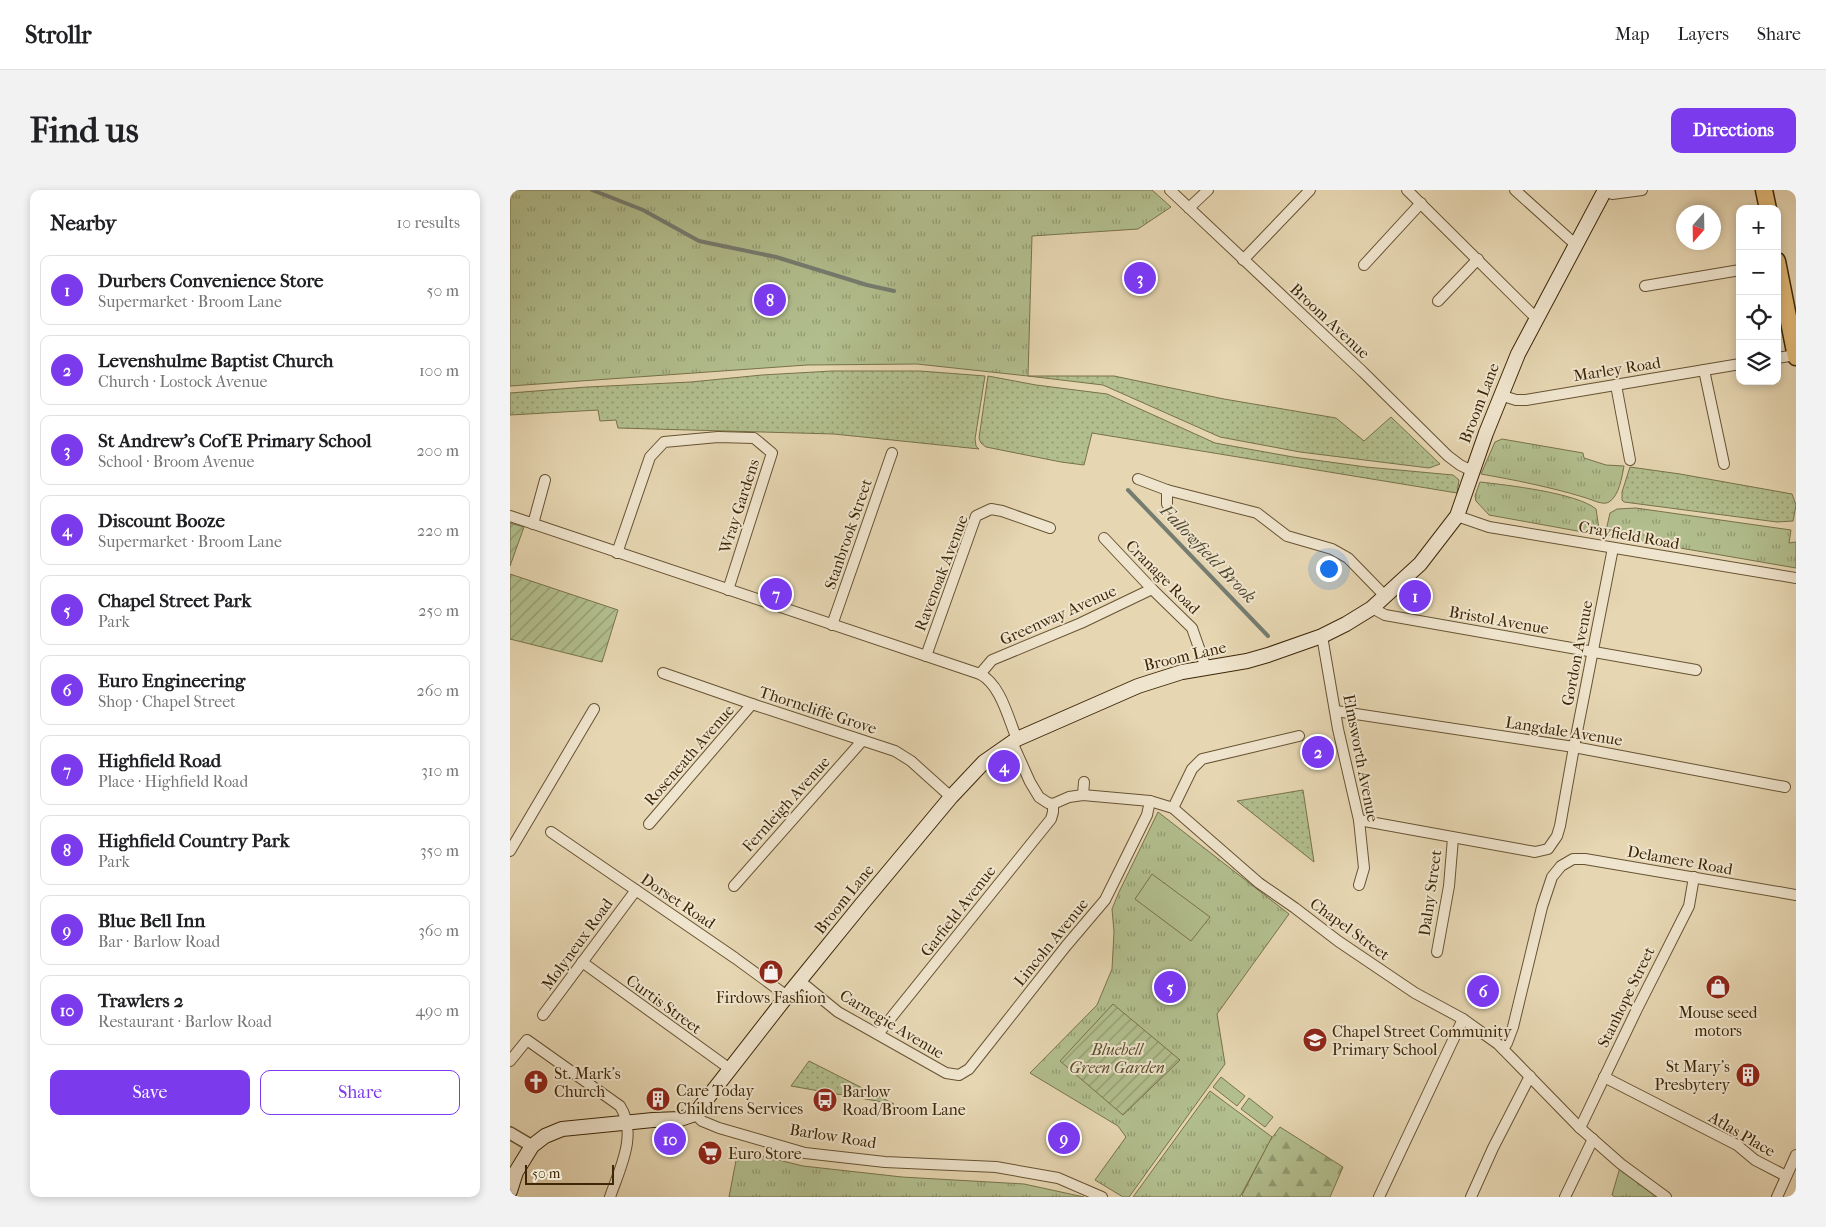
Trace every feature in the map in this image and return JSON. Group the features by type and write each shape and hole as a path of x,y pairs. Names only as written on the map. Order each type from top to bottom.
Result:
{"highway":[{"path":"1764,190 1767,205"},
{"path":"1781,276 1791,310 1796,356"}],"main road":[{"name":"Broom Lane","path":"695,1114 786,996 860,905 951,797 984,762 1014,741 1138,686 1182,672 1247,661 1322,636 1372,608 1420,564 1457,516 1500,395 1518,354 1605,190"},
{"path":"510,1191 516,1172 532,1146 545,1136 562,1129 680,1119 695,1114"}],"street":[{"name":"Broom Avenue","path":"1170,190 1363,372 1455,462 1474,466"},
{"path":"1189,208 1208,190"},
{"path":"1243,260 1310,190"},
{"path":"1407,190 1536,319"},
{"path":"1515,190 1576,245"},
{"path":"1605,190 1612,194 1642,190"},
{"path":"1364,264 1421,203"},
{"path":"1438,301 1478,259"},
{"path":"1645,286 1736,271"},
{"path":"1781,358 1796,356"},
{"name":"Marley Road","path":"1500,395 1516,400 1526,400 1736,365"},
{"path":"1704,370 1724,464"},
{"path":"1616,385 1630,460"},
{"name":"Wray Gardens","path":"617,553 650,456 664,442 718,437 754,438 772,453 728,590"},
{"name":"Stanbrook Street","path":"832,625 892,453"},
{"path":"1138,479 1167,490 1257,513 1287,536 1340,553 1357,566 1386,597"},
{"path":"533,524 545,480"},
{"path":"1167,490 1167,504"},
{"name":"Ravenoak Avenue","path":"926,656 976,516 991,509 1002,511 1032,527 1050,528"},
{"path":"510,516 980,674 989,679 996,687 1030,782 1043,801 1053,804"},
{"name":"Crayfield Road","path":"1457,516 1489,527 1796,578"},
{"name":"Cranage Road","path":"1104,538 1192,628 1206,668"},
{"name":"Gordon Avenue","path":"1453,838 1535,852 1548,849 1557,836 1613,548"},
{"name":"Greenway Avenue","path":"980,674 992,660 1082,623 1152,589"},
{"name":"Bristol Avenue","path":"1372,608 1385,615 1696,670"},
{"name":"Elmsworth Avenue","path":"1322,636 1338,729 1359,820 1364,868 1359,885"},
{"name":"Thorncliffe Grove","path":"663,673 895,751 911,761 951,797"},
{"name":"Roseneath Avenue","path":"649,824 752,704"},
{"path":"510,851 594,709"},
{"name":"Langdale Avenue","path":"1336,711 1574,747 1786,787"},
{"path":"1173,808 1192,768 1202,759 1299,736"},
{"name":"Fernleigh Avenue","path":"734,886 862,741"},
{"path":"1083,795 1084,782"},
{"name":"Chapel Street","path":"1053,804 1083,795 1150,801 1173,808 1259,883 1338,941 1415,993 1462,1019 1503,1048 1580,1128 1621,1164 1666,1197"},
{"name":"Lincoln Avenue","path":"946,1073 959,1075 969,1069 1066,946 1105,900 1147,815 1150,801"},
{"name":"Garfield Avenue","path":"878,1034 1051,819 1054,812 1053,804"},
{"path":"1359,820 1453,838"},
{"name":"Dorset Road","path":"551,832 736,959 786,996"},
{"name":"Dalny Street","path":"1437,952 1448,886 1453,838"},
{"name":"Delamere Road","path":"1503,1048 1513,1027 1552,877 1561,866 1573,859 1585,859 1796,895"},
{"name":"Stanhope Street","path":"1580,1128 1636,1008 1686,913 1694,877"},
{"name":"Molyneux Road","path":"543,1015 636,890"},
{"name":"Curtis Street","path":"582,962 730,1069"},
{"name":"Carnegie Avenue","path":"800,981 838,1012 946,1073"},
{"path":"1380,1197 1462,1019"},
{"path":"510,1061 527,1040 620,1106 626,1114 629,1136 610,1197"},
{"path":"1471,1197 1493,1148 1530,1076"},
{"name":"Atlas Place","path":"1604,1077 1737,1145 1755,1160 1786,1176"},
{"name":"Barlow Road","path":"695,1114 702,1121 719,1128 805,1153 885,1162 996,1167 1058,1178 1102,1197"},
{"path":"510,1133 532,1146"},
{"path":"1564,1197 1593,1139"},
{"path":"1777,1197 1796,1155"}],"green space":[{"path":"510,190 1152,190 1171,207 1138,229 1032,236 1028,376 917,364 807,365 510,386"},
{"path":"832,371 920,371 985,376 975,439 976,446 979,449 834,434 618,428 616,420 600,421 598,410 510,415 510,393"},
{"path":"988,376 1036,385 1107,394 1215,443 1293,457 1366,467 1453,475 1459,480 1457,493 1092,433 1084,465 986,447 979,438"},
{"path":"1028,376 1114,376 1224,399 1336,418 1364,441 1391,417 1440,464 1429,468 1300,452 1220,437 1103,385"},
{"path":"1502,439 1583,453 1584,458 1606,465 1624,466 1618,491 1609,502 1604,503 1571,493 1481,474 1495,442"},
{"path":"1630,467 1792,494 1796,505 1793,521 1777,522 1624,502 1622,500 1622,492"},
{"path":"1480,482 1558,494 1587,503 1596,509 1599,529 1595,528 1594,534 1489,515 1476,501 1475,496"},
{"path":"1636,508 1791,530 1789,543 1796,542 1796,568 1605,535 1610,513 1617,509"},
{"path":"510,523 524,527 510,566"},
{"path":"510,574 618,610 602,662 510,639"},
{"path":"1303,790 1314,862 1237,801"},
{"path":"1158,812 1289,914 1217,1014 1225,1064 1129,1197 1123,1197 1095,1180 1126,1137 1118,1126 1030,1073 1097,1005 1112,969 1114,932 1112,909"},
{"path":"1152,874 1210,917 1191,941 1135,899"},
{"name":"Bluebell Green Garden","path":"1113,1004 1180,1060 1123,1115 1060,1061"},
{"path":"809,1061 894,1104 791,1086"},
{"path":"1221,1077 1245,1096 1237,1106 1213,1087"},
{"path":"1210,1091 1272,1137 1240,1197 1133,1197"},
{"path":"1249,1098 1273,1117 1265,1127 1241,1109"},
{"path":"1280,1127 1343,1167 1330,1197 1243,1197 1242,1195 1269,1142"},
{"path":"738,1150 803,1166 902,1177 1024,1184 1084,1197 729,1197"},
{"path":"1621,1164 1666,1197 1615,1197 1612,1195"}],"waterway":[{"path":"592,190 643,210 699,241 776,257 867,285 894,291"},
{"name":"Fallowfield Brook","path":"1128,490 1268,636"}],"place":[{"name":"St Andrew's CofE Primary School","path":"1140,278"},
{"name":"Highfield Country Park","path":"770,300"},
{"name":"Highfield Road","path":"776,594"},
{"name":"Durbers Convenience Store","path":"1415,596"},
{"name":"Levenshulme Baptist Church","path":"1318,752"},
{"name":"Discount Booze","path":"1004,766"},
{"name":"Firdows Fashion","path":"771,972"},
{"name":"Chapel Street Park","path":"1170,987"},
{"name":"Mouse seed motors","path":"1718,987"},
{"name":"Euro Engineering","path":"1483,991"},
{"name":"Chapel Street Community Primary School","path":"1315,1040"},
{"name":"St Mary's Presbytery","path":"1748,1075"},
{"name":"St. Mark's Church","path":"536,1082"},
{"name":"Care Today Childrens Services","path":"658,1099"},
{"name":"Barlow Road/Broom Lane","path":"825,1100"},
{"name":"Blue Bell Inn","path":"1064,1138"},
{"name":"Trawlers 2","path":"670,1139"},
{"name":"Euro Store","path":"710,1153"}]}
